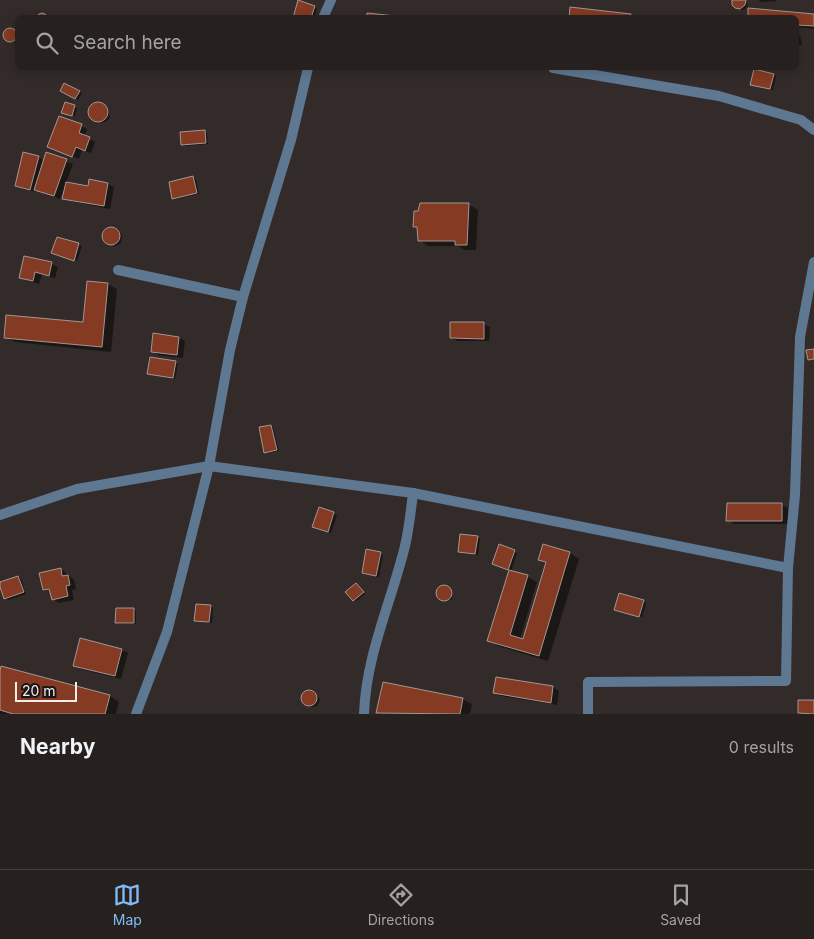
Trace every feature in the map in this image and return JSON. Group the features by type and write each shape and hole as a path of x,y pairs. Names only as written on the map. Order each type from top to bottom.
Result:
{"street":[{"path":"324,15 331,0"},
{"path":"136,714 167,632 208,466 230,350 243,297 292,140 308,70"},
{"path":"565,70 719,96 801,120 814,130"},
{"path":"588,714 588,682 786,681 788,568 795,495 800,337 814,262"},
{"path":"118,270 243,297"},
{"path":"0,515 77,489 208,466 413,493 788,568"},
{"path":"364,714 370,666 405,545 413,493"}],"building":[{"path":"298,0 315,6 312,15 294,15"},
{"path":"732,0 746,0 745,5 740,9 732,5"},
{"path":"570,7 631,14 631,15 569,15"},
{"path":"748,8 814,14 814,26 799,25 799,15 748,15"},
{"path":"367,13 386,15 367,15"},
{"path":"7,28 15,30 15,40 7,42 3,38 3,32"},
{"path":"754,70 774,74 770,89 750,85"},
{"path":"64,83 80,91 75,99 60,91"},
{"path":"65,102 75,105 72,116 61,113"},
{"path":"98,102 105,105 108,112 105,119 98,122 91,119 88,112 91,105"},
{"path":"59,116 82,124 79,133 90,137 85,151 76,147 72,157 47,147"},
{"path":"205,130 206,143 181,145 180,132"},
{"path":"23,152 39,156 30,190 15,186"},
{"path":"46,152 67,159 54,196 34,190"},
{"path":"193,176 197,193 172,199 169,182"},
{"path":"89,179 108,183 104,206 62,199 66,182 88,186"},
{"path":"420,203 469,203 467,245 455,245 455,241 418,241 417,227 413,227 414,211 418,211"},
{"path":"111,227 117,230 120,236 117,242 111,245 105,242 102,236 105,230"},
{"path":"57,237 79,243 74,261 51,253"},
{"path":"24,256 52,262 49,276 35,272 33,281 19,278"},
{"path":"87,281 108,283 102,347 4,338 6,315 83,322"},
{"path":"450,322 484,322 484,339 450,338"},
{"path":"153,333 179,337 177,355 151,352"},
{"path":"814,349 814,359 808,360 806,350"},
{"path":"150,357 176,361 173,378 147,374"},
{"path":"271,425 277,450 264,453 259,427"},
{"path":"727,503 782,503 782,521 726,521"},
{"path":"319,507 334,512 328,532 312,527"},
{"path":"460,534 478,536 475,554 458,552"},
{"path":"499,544 515,550 508,570 492,564"},
{"path":"543,544 570,552 539,656 487,641 509,570 528,575 510,635 523,639 546,562 538,560"},
{"path":"366,549 381,552 376,576 362,573"},
{"path":"61,568 62,576 68,575 70,585 66,586 68,596 52,600 49,589 43,590 39,573"},
{"path":"18,576 24,592 4,599 0,582"},
{"path":"356,583 364,592 353,601 345,592"},
{"path":"444,585 452,593 444,601 436,593"},
{"path":"619,593 644,600 639,617 614,610"},
{"path":"196,604 211,605 209,622 194,621"},
{"path":"116,608 134,608 134,623 115,623"},
{"path":"80,638 122,649 115,676 73,666"},
{"path":"1,666 110,695 105,714 13,714 0,710"},
{"path":"496,677 553,686 551,703 493,693"},
{"path":"383,682 463,698 460,714 376,713"},
{"path":"306,690 312,690 317,695 315,704 306,706 301,701 301,695"},
{"path":"798,700 814,700 814,714 798,713"}]}
